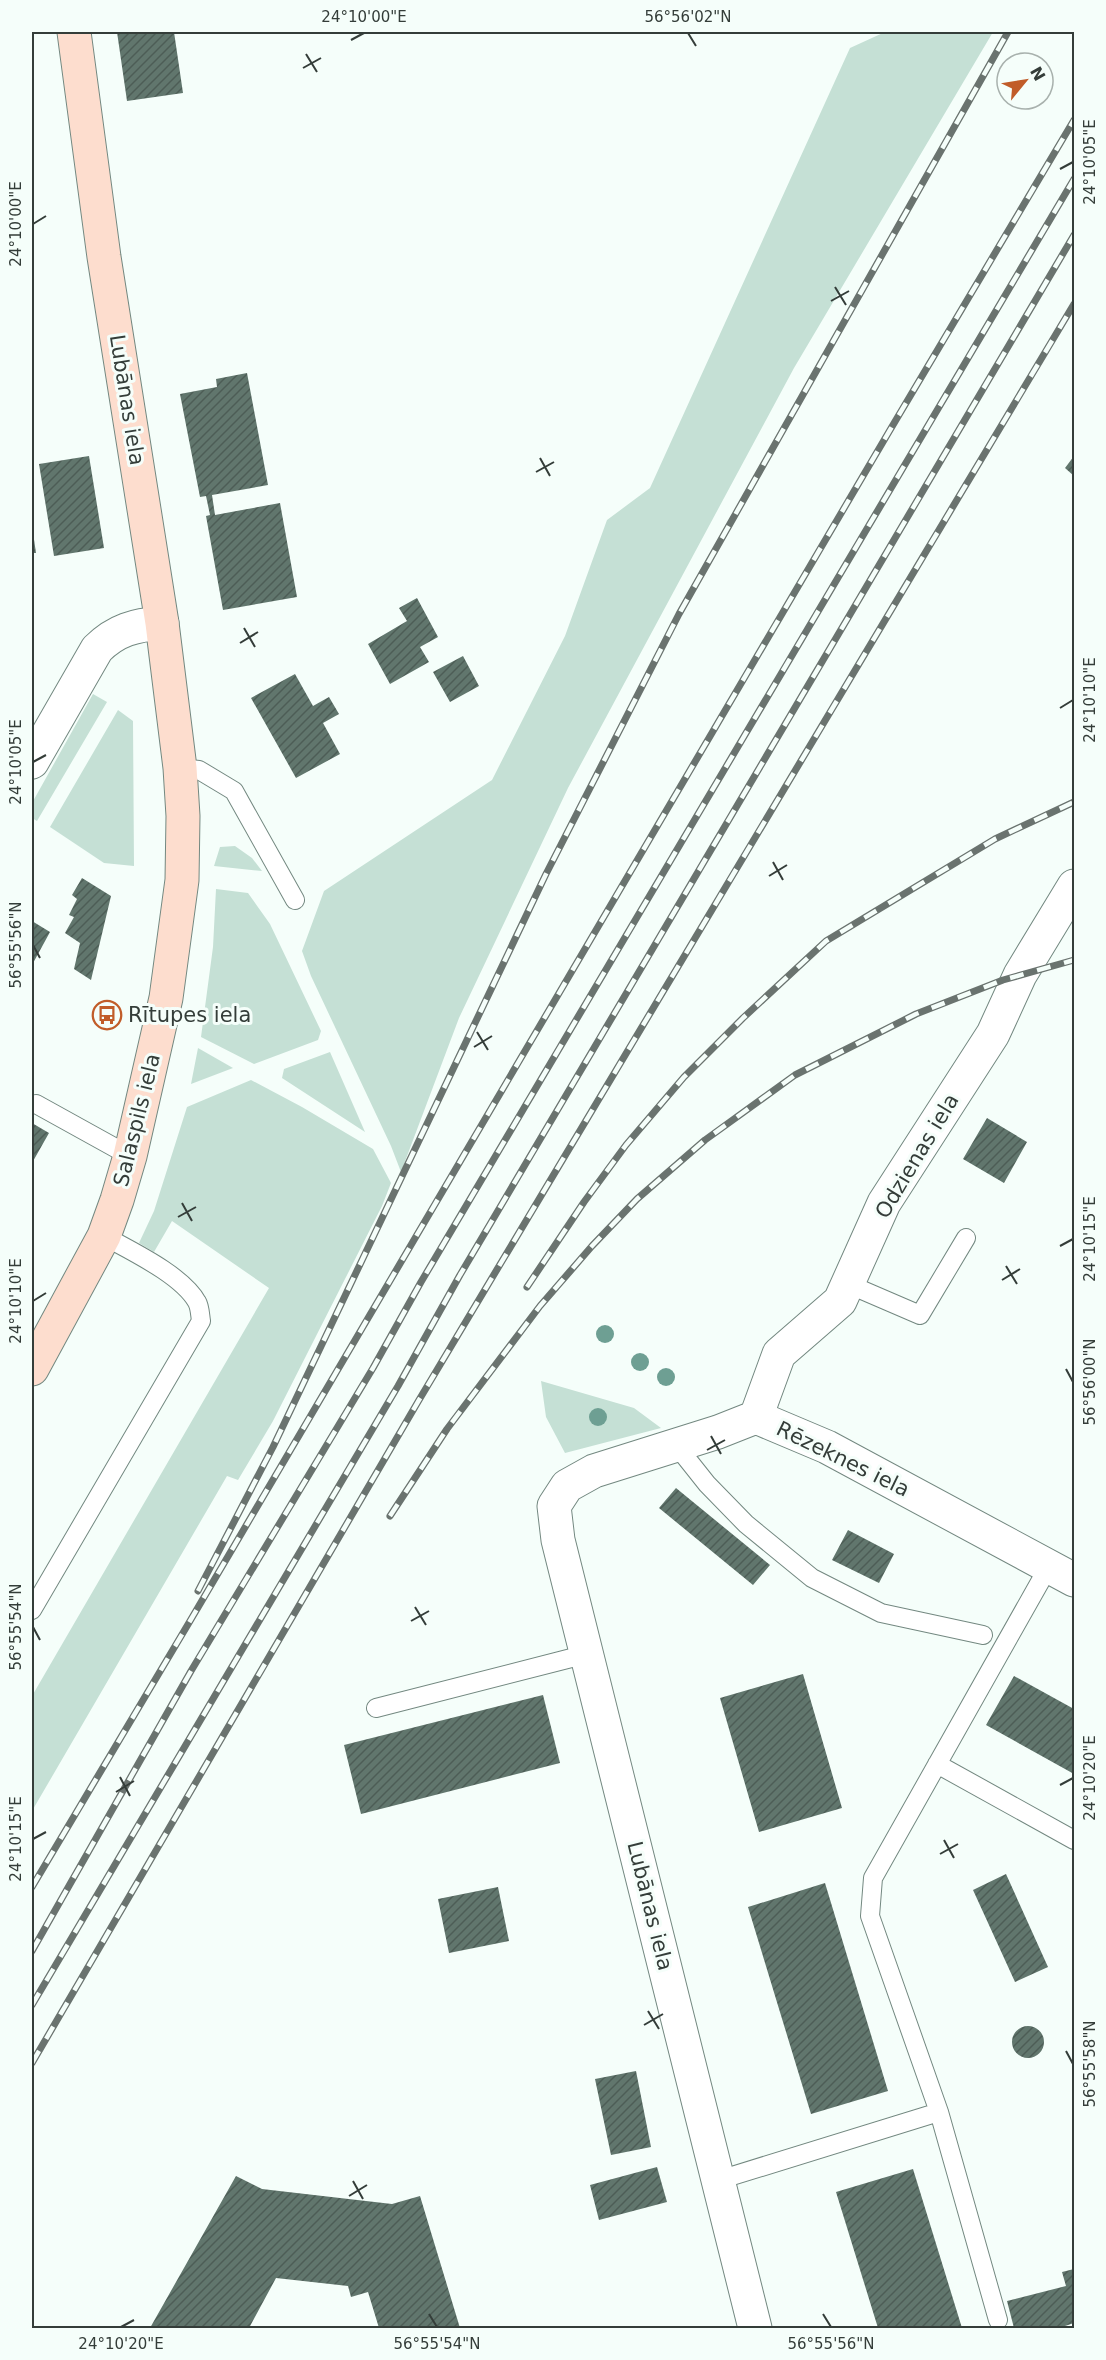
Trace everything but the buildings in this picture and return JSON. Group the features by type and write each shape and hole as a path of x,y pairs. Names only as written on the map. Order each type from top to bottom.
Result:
{"street":[{"name":"Lubānas iela","path":"74,32 104,257 162,623 180,768 183,816"},
{"path":"32,762 97,649 110,637 126,629 141,624 162,623"},
{"name":"Salaspils iela","path":"32,1369 104,1236 130,1156 166,998 182,880 183,816"},
{"name":"Odzienas iela","path":"756,1417 779,1354 840,1301 884,1203 993,1034 1020,975 1074,886"},
{"name":"Rēzeknes iela","path":"567,1486 594,1472 756,1417 827,1447 1062,1573"},
{"name":"Lubānas iela","path":"567,1486 554,1506 558,1539 755,2328"}],"lane":[{"path":"180,768 199,770 234,791 295,900"},
{"path":"36,1104 130,1156"},
{"path":"32,1610 201,1321 199,1304 189,1291 149,1260 104,1236"},
{"path":"848,1284 920,1315 966,1238"},
{"path":"676,1445 707,1484 746,1524 812,1578 881,1613 983,1635"},
{"path":"998,2320 939,2112 870,1916 873,1878 937,1764 1062,1573"},
{"path":"376,1708 587,1654"},
{"path":"937,1764 1074,1840"},
{"path":"719,2180 939,2112"}],"green space":[{"path":"885,32 993,32 794,368 568,788 459,1018 401,1172 311,976 302,951 324,891 492,780 565,636 607,520 650,488 850,48"},
{"path":"93,694 107,702 37,821 32,818 32,803"},
{"path":"118,710 133,721 134,866 104,863 50,827"},
{"path":"235,846 252,858 262,871 214,866 220,847"},
{"path":"216,889 248,893 270,924 321,1031 318,1040 254,1064 201,1037 213,947"},
{"path":"198,1048 233,1068 191,1084"},
{"path":"330,1052 365,1132 282,1078 284,1069"},
{"path":"251,1080 373,1149 391,1183 382,1206 273,1421 238,1480 227,1476 32,1811 32,1696 269,1288 172,1221 154,1252 139,1243 154,1211 187,1107"},
{"path":"541,1381 634,1408 661,1428 565,1453 546,1417"}],"railway":[{"path":"198,1591 273,1447 546,874 679,614 1008,32"},
{"path":"32,1887 1074,120"},
{"path":"32,1951 191,1671 373,1368 421,1282 1074,179"},
{"path":"32,2005 1074,235"},
{"path":"32,2063 419,1400 1074,304"},
{"path":"527,1287 584,1202 626,1145 684,1077 743,1018 826,941 995,839 1074,802"},
{"path":"390,1516 447,1429 540,1306 637,1199 705,1140 795,1075 916,1014 1003,980 1074,960"}],"place":[{"name":"Rītupes iela","path":"107,1015"}]}
